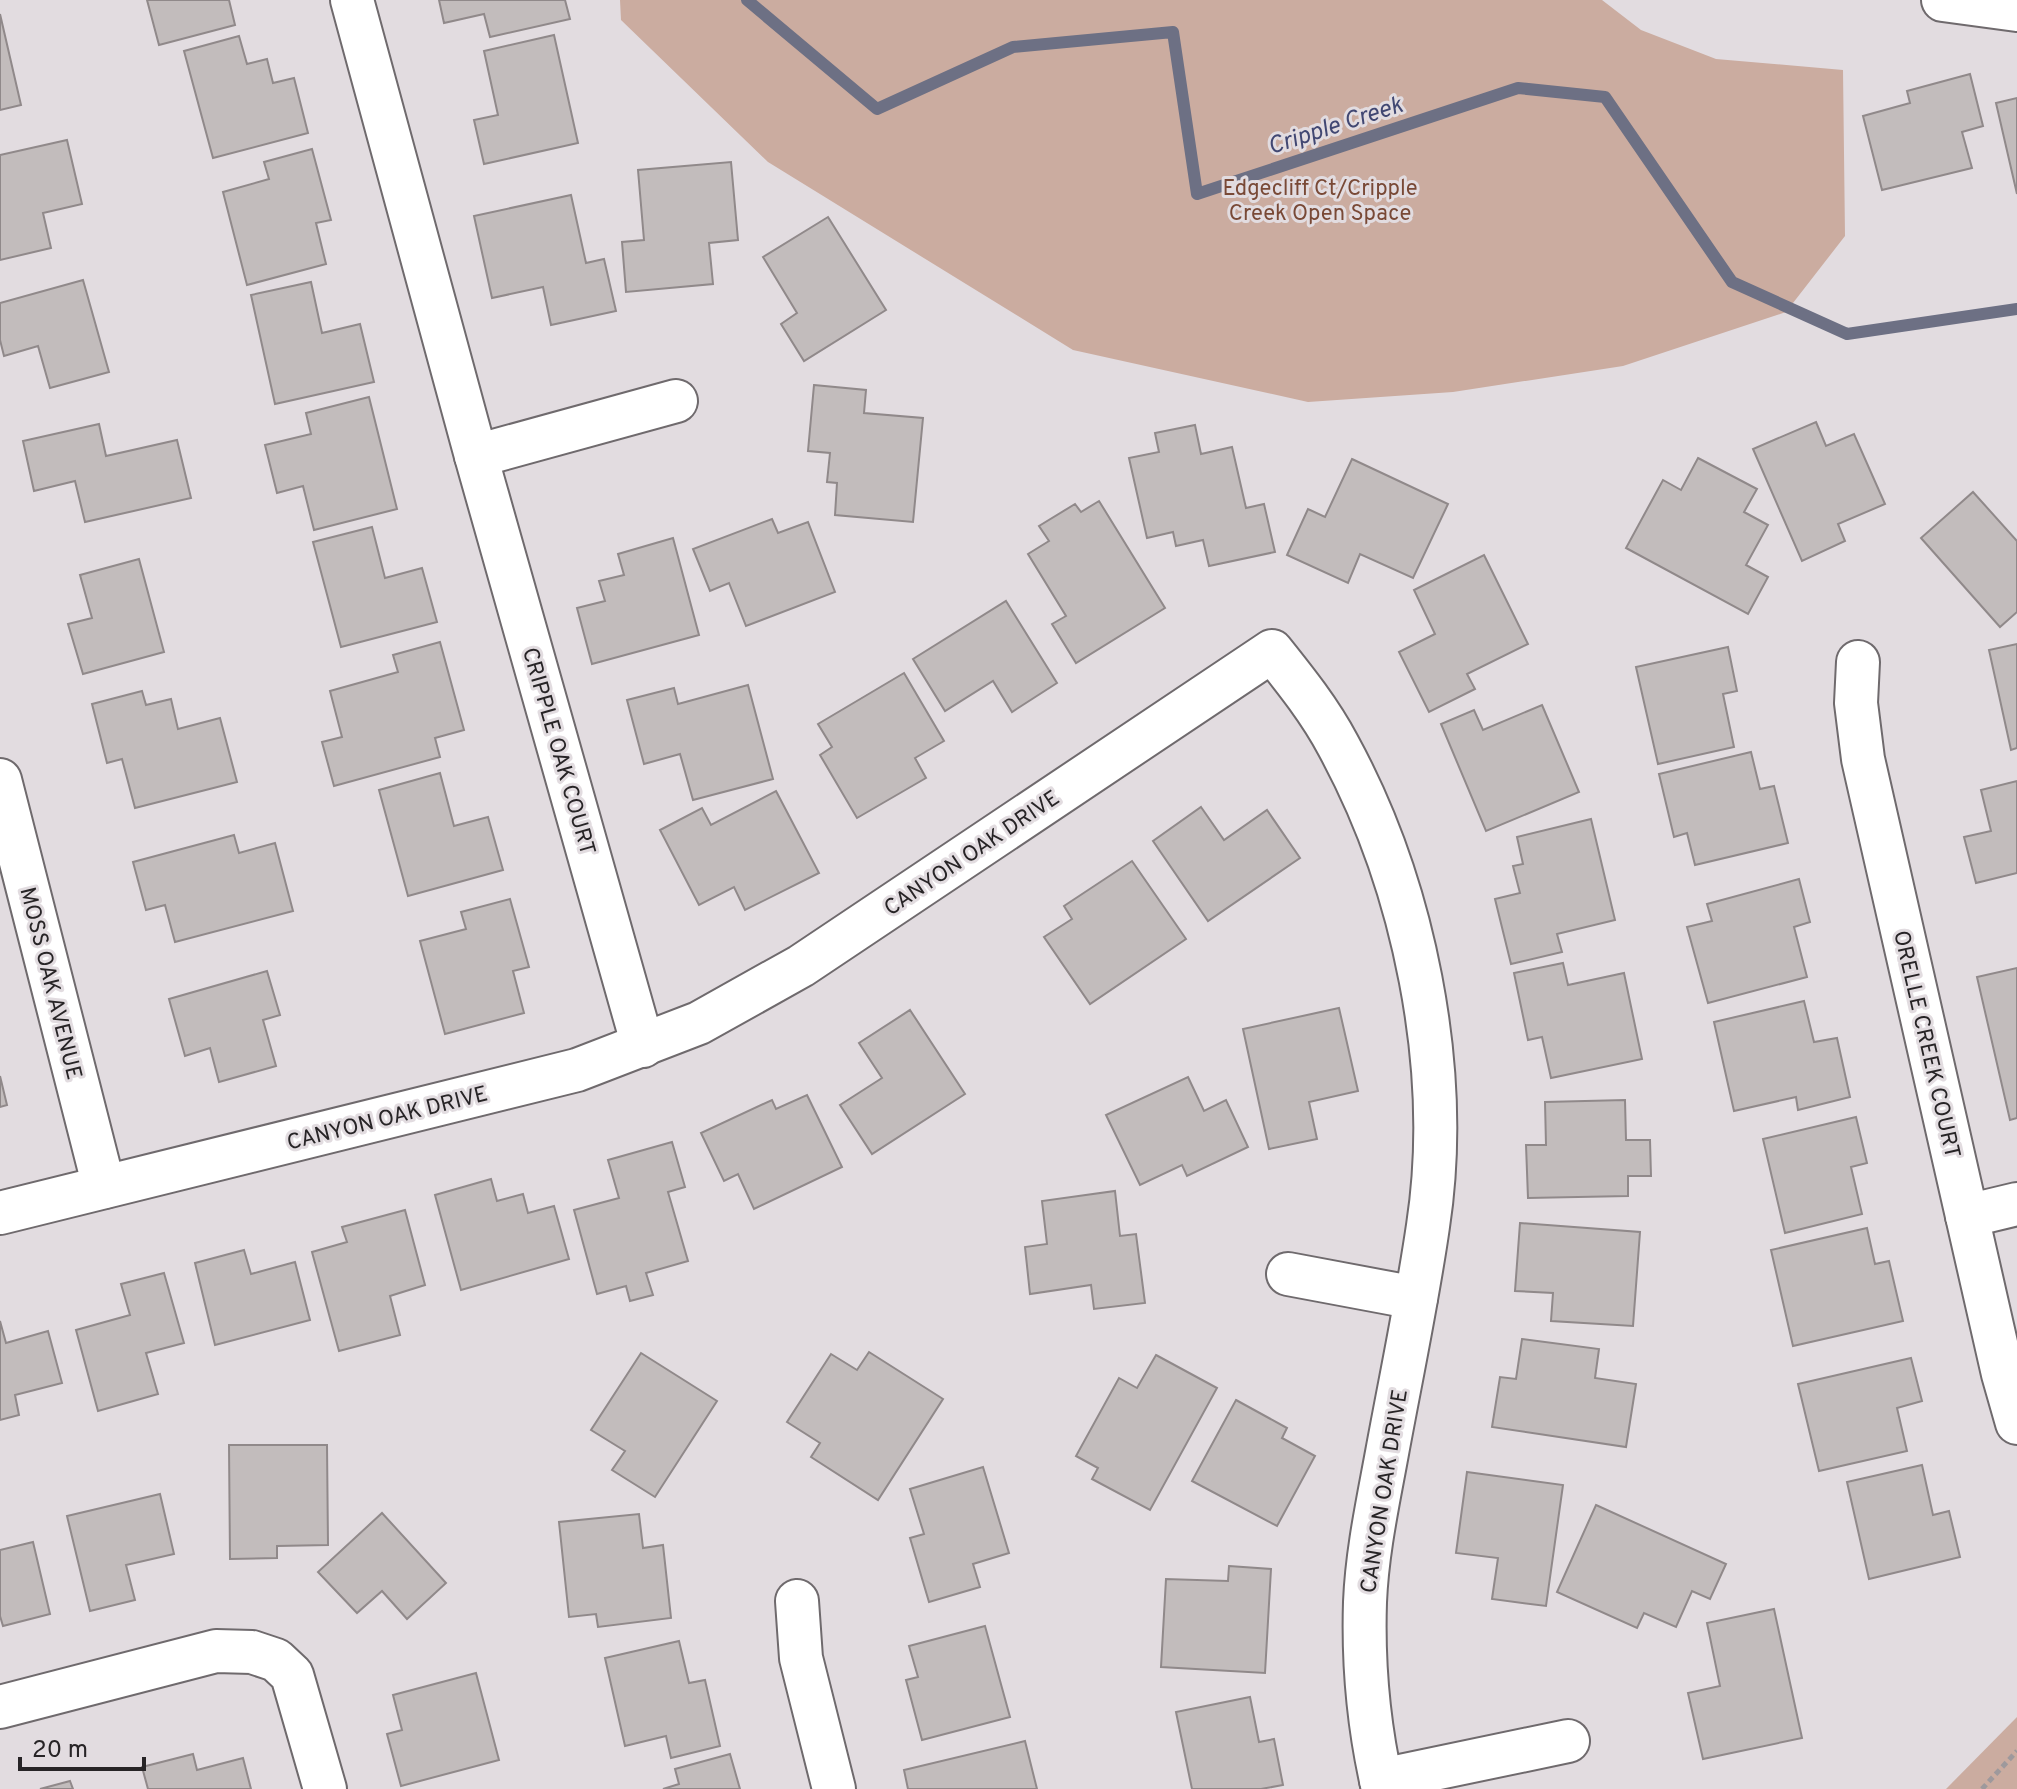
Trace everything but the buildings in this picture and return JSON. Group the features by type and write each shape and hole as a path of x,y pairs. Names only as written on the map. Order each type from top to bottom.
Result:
{"street":[{"name":"CRIPPLE OAK COURT","path":"352,0 476,456 643,1046"},
{"path":"1943,0 2017,10"},
{"path":"476,456 676,401"},
{"name":"CANYON OAK DRIVE","path":"0,1213 577,1070 699,1023 801,966 1272,651 1307,696 1338,744 1365,802 1402,902 1427,1021 1434,1155 1429,1222 1370,1545 1365,1602 1365,1663 1382,1784 1568,1741"},
{"name":"ORELLE CREEK COURT","path":"1858,662 1856,703 1863,759 2003,1374 2017,1423"},
{"name":"MOSS OAK AVENUE","path":"0,780 104,1187"},
{"path":"1967,1216 2017,1204"},
{"path":"1288,1274 1416,1298"},
{"path":"797,1601 801,1658 834,1789"},
{"path":"0,1707 216,1651 252,1652 276,1660 292,1675 325,1789"}],"path":[{"path":"1982,1789 2017,1751"}],"green space":[{"name":"Edgecliff Ct/Cripple Creek Open Space","path":"620,0 1602,0 1641,30 1716,59 1843,70 1845,236 1786,312 1623,366 1453,392 1308,402 1073,350 768,162 621,20"},
{"path":"2017,1717 2017,1789 1946,1789"}],"waterway":[{"name":"Cripple Creek","path":"747,0 877,109 1013,47 1173,32 1197,194 1518,88 1605,97 1732,282 1847,334 2017,309"}]}
